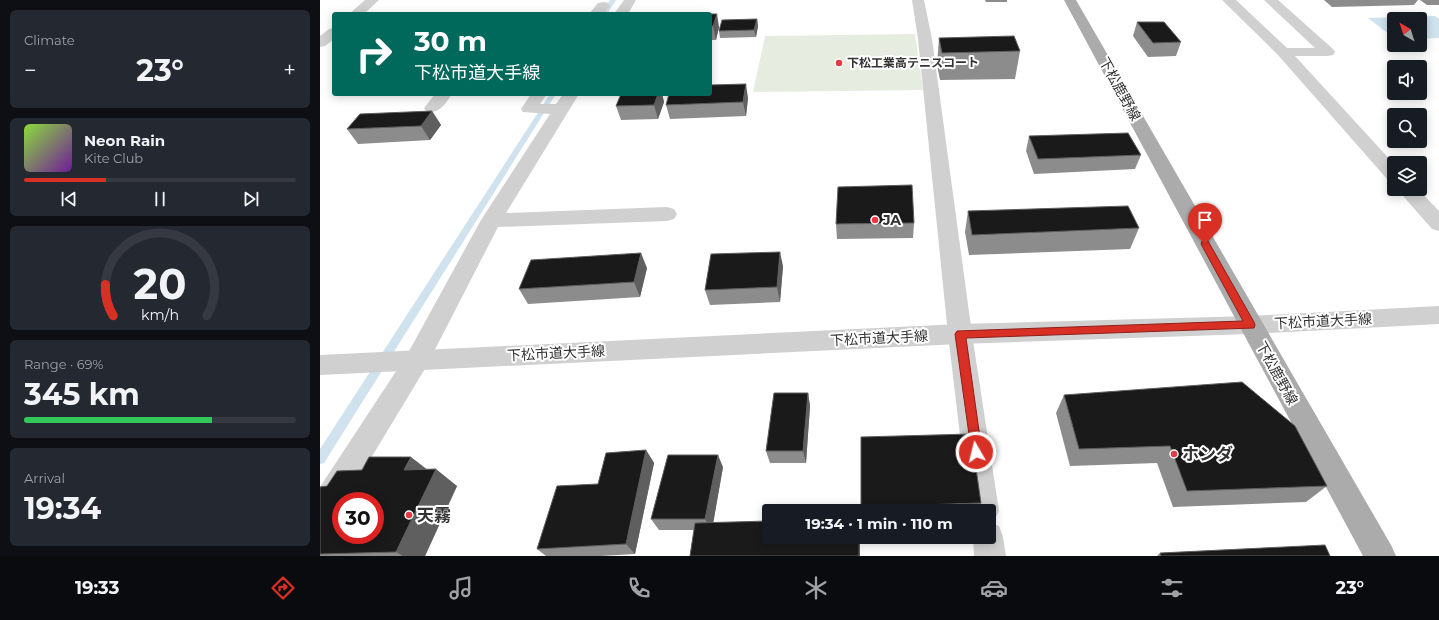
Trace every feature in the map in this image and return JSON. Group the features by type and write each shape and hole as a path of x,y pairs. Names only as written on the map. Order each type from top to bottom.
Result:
{"main road":[{"name":"下松鹿野線","path":"1070,0 1380,556"}],"street":[{"path":"358,12 373,0"},
{"path":"622,12 630,0"},
{"path":"918,0 926,39 960,334 983,504"},
{"path":"1228,0 1282,52 1387,167"},
{"path":"1270,0 1328,52 1282,52"},
{"path":"320,44 332,34"},
{"path":"432,108 442,96"},
{"path":"538,96 529,109 567,101"},
{"path":"320,514 417,360 491,220 567,101"},
{"path":"1413,196 1439,224"},
{"path":"491,220 667,214"},
{"name":"下松市道大手線","path":"320,365 960,334 1250,325 1439,315"},
{"path":"989,544 990,556"}],"shaded area":[{"name":"下松工業高テニスコート","path":"915,34 923,90 753,92 765,36"}],"water":[{"path":"1427,16 1435,16 1439,19 1439,38 1427,39"},
{"path":"1387,17 1387,33 1368,18"}],"building":[{"path":"712,14 717,14 713,26"},
{"path":"757,19 754,30 719,31 722,20"},
{"path":"1137,22 1164,22 1181,42 1153,43"},
{"path":"1014,36 1020,51 942,53 939,38"},
{"path":"746,84 743,102 666,105 668,96 712,96 712,85"},
{"path":"620,96 657,96 654,105 616,106"},
{"path":"432,111 421,126 347,129 360,114"},
{"path":"1128,133 1141,155 1038,159 1029,136"},
{"path":"912,185 914,223 836,224 838,187"},
{"path":"1128,206 1139,228 972,235 968,211"},
{"path":"780,252 777,287 705,290 711,254"},
{"path":"641,253 634,282 519,289 531,260"},
{"name":"ホンダ","path":"1242,382 1295,426 1327,486 1187,491 1170,446 1079,449 1064,395"},
{"path":"774,393 808,393 803,451 766,451"},
{"path":"971,434 981,503 861,504 861,437"},
{"path":"646,450 626,544 537,549 557,486 598,484 606,453"},
{"path":"668,455 718,455 705,519 651,519"},
{"path":"369,457 411,457 404,470 436,469 396,552 320,554 320,487 327,486 337,471 362,470"},
{"path":"762,521 762,544 859,544 859,556 690,556 695,523"},
{"path":"1325,545 1330,556 1161,556 1160,553"}],"waterway":[{"path":"605,12 613,0"},
{"path":"320,459 552,96"}],"place":[{"name":"下松工業高テニスコート","path":"839,63"},
{"name":"JA","path":"875,220"},
{"name":"ホンダ","path":"1174,454"},
{"name":"天霧","path":"409,515"}],"route":[{"path":"976,452 960,334 1250,325 1205,244"}]}
